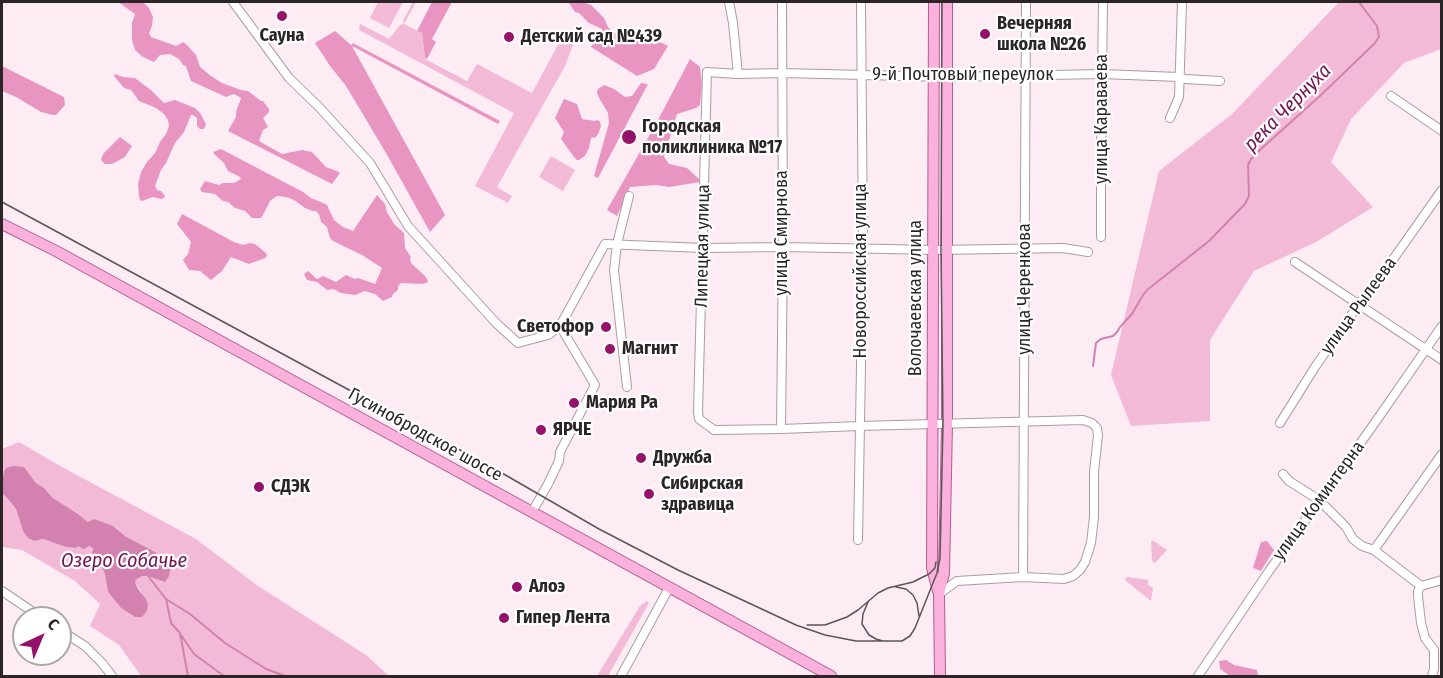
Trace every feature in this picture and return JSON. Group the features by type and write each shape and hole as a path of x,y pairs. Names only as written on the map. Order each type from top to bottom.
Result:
{"main road":[{"name":"Волочаевская улица","path":"934,2 932,568 939,594"},
{"name":"Волочаевская улица","path":"940,676 939,594 944,573 947,424 947,2"},
{"name":"Гусинобродское шоссе","path":"2,224 56,251 831,676"}],"street":[{"path":"233,2 289,78 370,163 408,226 496,323 518,343 548,335 560,326 605,244 704,248 933,250 1063,248 1088,252"},
{"path":"729,2 738,74"},
{"name":"улица Смирнова","path":"781,429 782,2"},
{"name":"Новороссийская улица","path":"858,540 862,249 861,2"},
{"name":"улица Черенкова","path":"1023,577 1026,2"},
{"name":"улица Караваева","path":"1101,237 1103,2"},
{"path":"1170,118 1179,96 1182,2"},
{"name":"9-й Почтовый переулок","path":"707,72 946,77 1102,74 1220,81"},
{"name":"Липецкая улица","path":"707,72 699,419 714,430 781,429"},
{"path":"1391,96 1442,131"},
{"name":"улица Рылеева","path":"1280,423 1315,367 1442,190"},
{"path":"627,387 614,270 617,244 629,196"},
{"path":"1294,262 1442,360"},
{"path":"532,512 548,484 559,461 560,452 595,385 560,326"},
{"name":"улица Коминтерна","path":"1198,676 1442,326"},
{"path":"781,429 1083,420 1092,423 1097,428 1091,543 1080,570 1064,579 1023,577 957,580 939,594"},
{"path":"1374,550 1442,454"},
{"path":"1283,474 1319,500 1362,546 1374,550 1420,586"},
{"path":"1420,586 1441,580"},
{"path":"1420,586 1418,596 1425,638 1438,649 1432,676"},
{"path":"621,676 669,588"},
{"path":"2,591 24,606"},
{"path":"72,638 85,646 112,676"}],"shaded area":[{"path":"118,2 144,3 153,17 149,33 151,37 176,46 183,42 196,55 200,67 211,76 222,83 248,91 263,101 269,109 263,118 268,127 263,130 259,141 282,154 302,150 312,152 326,167 340,173 332,184 228,131 236,117 241,98 234,94 226,97 191,81 186,66 170,54 160,55 154,62 143,57 135,50 132,40 132,23 135,14"},
{"path":"378,2 403,2 389,28 370,18"},
{"path":"413,2 416,2 404,24 403,21"},
{"path":"432,2 452,2 432,39 436,42 427,59 422,33 417,31"},
{"path":"568,2 583,2 591,5 616,34 624,34 632,28 668,46 654,69 637,76 591,47 602,29 589,23 575,12"},
{"path":"1339,2 1441,2 1441,49 1404,63 1351,119 1331,162 1373,207 1318,241 1254,271 1210,340 1210,421 1131,426 1111,375 1159,171 1232,114"},
{"path":"360,24 389,39 400,25 404,24 422,33 425,59 467,81 477,64 532,93 566,30 575,40 565,66 497,187 512,196 508,203 475,186 514,113 359,30"},
{"path":"335,31 351,45 353,43 500,121 498,124 352,46 445,215 430,232 346,86 315,43"},
{"path":"690,59 700,67 702,83 700,105 677,114 664,157 669,164 687,168 700,182 669,187 656,185 630,187 617,216 607,210"},
{"path":"2,66 64,97 65,105 56,115 53,115 41,112 2,91"},
{"path":"115,74 135,78 164,103 175,100 195,108 206,124 204,129 200,129 197,126 197,118 191,115 184,132 175,143 155,186 165,196 164,198 153,197 140,200 138,184 141,172 166,134 169,126 168,120 156,108 139,101 131,90 124,88 114,76"},
{"path":"641,83 648,84 598,178 594,176 609,123 608,113 598,96 598,89 604,85 625,97 632,96"},
{"path":"564,99 577,104 582,119 598,120 601,126 595,138 591,138 585,156 579,160 574,157 561,139 564,132 555,118"},
{"path":"120,137 132,146 125,157 112,164 105,164 101,160 103,154"},
{"path":"221,149 327,205 334,220 353,231 377,195 385,204 394,224 404,233 405,248 411,257 411,263 426,277 428,282 423,284 401,283 392,297 383,301 375,294 365,291 355,295 341,293 333,289 327,290 317,282 307,280 304,274 308,271 317,279 323,276 336,282 346,275 375,284 382,268 333,241 327,227 321,222 319,214 294,200 277,196 270,201 261,218 252,218 245,211 235,208 215,194 202,192 200,189 205,181 219,185 234,183 241,179 228,171 224,163 214,154 213,152"},
{"path":"551,156 575,170 563,191 539,177"},
{"path":"182,214 234,242 243,245 255,244 267,256 249,264 231,257 222,271 211,280 200,271 189,270 183,260 188,254 191,242 177,224"},
{"path":"19,442 196,539 258,586 366,655 389,676 141,676 119,645 90,626 100,604 75,581 22,550 2,547 2,493 16,509 23,531 35,541 43,539 76,548 77,545 90,546 105,574 108,592 121,608 135,617 142,594 135,582 142,576 155,552 125,536 113,526 88,522 53,498 28,473 4,472 2,481 2,449"},
{"path":"1151,541 1167,550 1155,563 1152,561"},
{"path":"1267,541 1274,550 1261,571 1253,568 1261,542"},
{"path":"1125,578 1148,580 1148,585 1153,588 1151,601 1126,581"},
{"path":"647,601 649,603 608,676 597,676 640,606"},
{"path":"1226,660 1234,665 1257,670 1258,676 1230,676 1220,669 1219,661"}],"water":[{"name":"Озеро Собачье","path":"24,467 36,483 53,498 88,522 94,519 113,526 125,536 155,552 171,566 165,582 142,576 135,582 148,605 142,617 135,617 121,608 108,592 105,574 90,546 84,549 78,546 76,548 66,547 43,539 35,541 28,538 23,531 16,509 2,493 4,472 6,468"}],"waterway":[{"name":"река Чернуха","path":"1093,366 1096,343 1113,336 1132,314 1147,290 1209,241 1245,204 1249,196 1248,165 1251,159 1374,44 1379,37 1377,26 1359,2"},
{"path":"148,576 166,599 171,623 180,633 188,676"},
{"path":"166,599 190,614 225,643 266,669 285,676"},
{"path":"181,635 194,654 224,676"}],"tram line":[{"path":"2,202 678,570 796,625 825,635 856,641 902,641 910,636 915,628 937,573 940,558 943,424 942,2"},
{"path":"807,625 825,625 847,617 878,593 913,582 929,574 935,568 936,562"},
{"path":"896,587 906,589 913,595 919,616"},
{"path":"868,602 862,624 869,635 883,641"}],"place":[{"name":"Сауна","path":"282,16"},
{"name":"Вечерняя школа №26","path":"985,34"},
{"name":"Детский сад №439","path":"509,37"},
{"name":"Городская поликлиника №17","path":"629,137"},
{"name":"Светофор","path":"606,327"},
{"name":"Магнит","path":"610,349"},
{"name":"Мария Ра","path":"574,403"},
{"name":"ЯРЧЕ","path":"541,430"},
{"name":"Дружба","path":"641,458"},
{"name":"СДЭК","path":"259,487"},
{"name":"Сибирская здравица","path":"649,494"},
{"name":"Алоэ","path":"517,587"},
{"name":"Гипер Лента","path":"504,618"}]}
